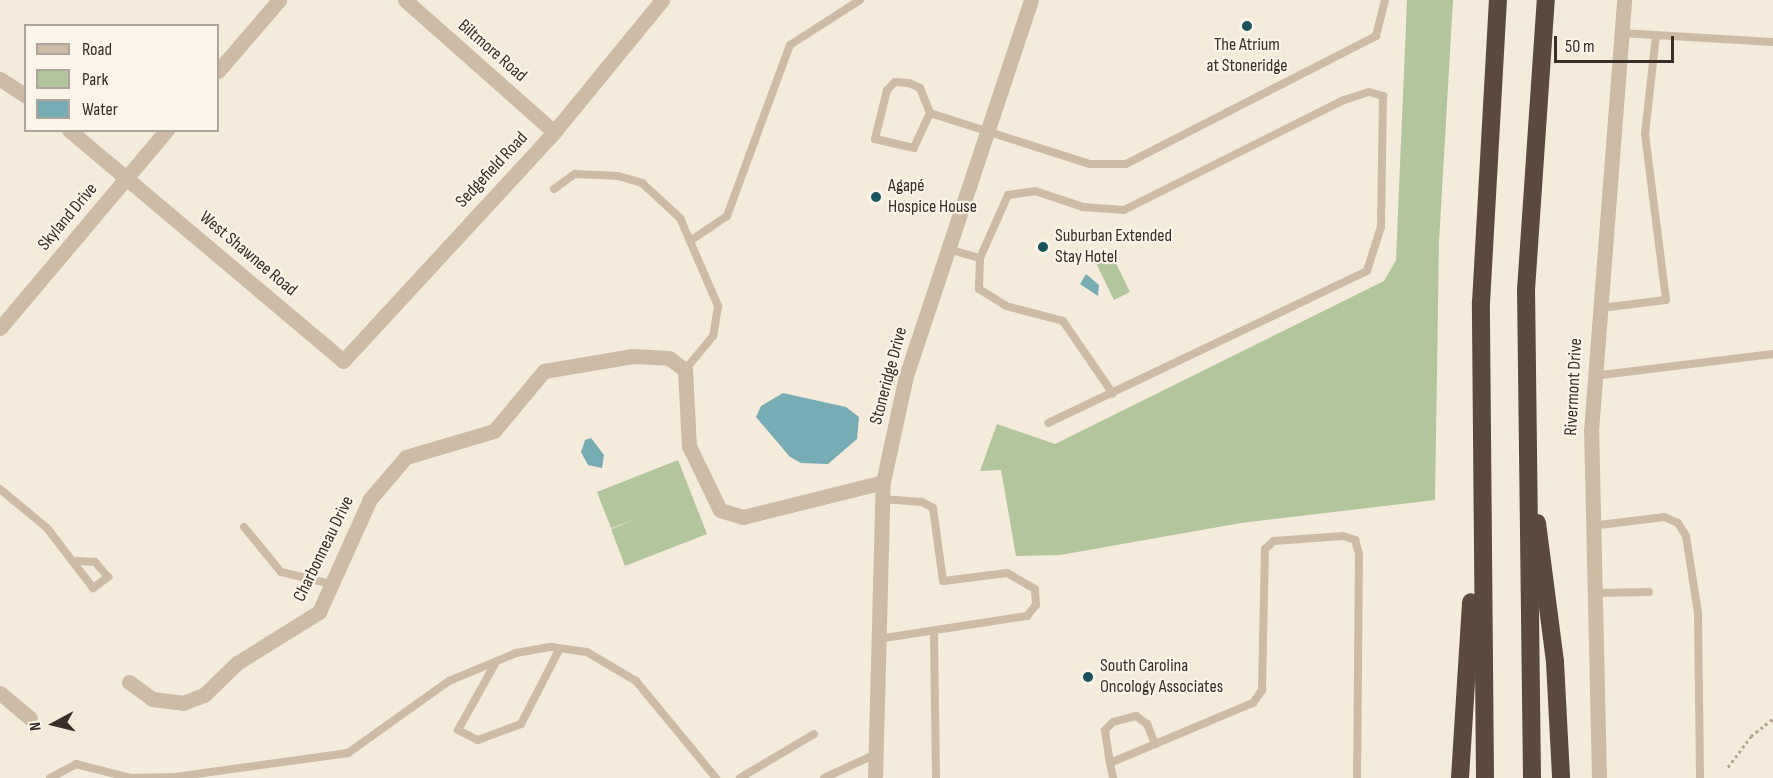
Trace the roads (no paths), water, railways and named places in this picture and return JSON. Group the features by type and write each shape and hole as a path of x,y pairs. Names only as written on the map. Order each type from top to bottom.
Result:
{"highway":[{"path":"1460,778 1478,477 1486,159 1498,0"},
{"path":"1532,778 1525,430 1529,196 1546,0"},
{"path":"1525,430 1555,662 1561,778"},
{"path":"1478,477 1485,778"}],"street":[{"path":"219,70 279,0"},
{"name":"Biltmore Road","path":"405,0 554,132"},
{"name":"Sedgefield Road","path":"343,361 554,132 662,0"},
{"name":"Stoneridge Drive","path":"876,778 876,639 883,482 906,376 1031,0"},
{"name":"Rivermont Drive","path":"1599,778 1590,526 1593,376 1624,0"},
{"path":"0,80 24,95"},
{"name":"West Shawnee Road","path":"71,132 343,361"},
{"name":"Skyland Drive","path":"0,328 165,132"},
{"name":"Charbonneau Drive","path":"129,682 152,699 183,703 204,694 237,663 318,612 370,499 406,457 494,431 544,371 633,356 669,358 685,370"},
{"path":"685,370 689,446 720,510 743,517 883,482"},
{"path":"0,693 30,718"}],"lane":[{"path":"693,239 727,216 790,45 860,0"},
{"path":"930,114 988,129 1090,164 1126,164 1376,36 1385,0"},
{"path":"1621,33 1773,42"},
{"path":"1599,308 1666,300 1645,134 1656,36"},
{"path":"895,82 920,88 930,114 914,148 875,139 879,107 895,82"},
{"path":"1048,423 1113,394 1367,271 1381,227 1383,96 1369,92 1344,100 1124,210 1083,207 1035,190 1008,195 980,258 979,289 1006,306 1063,321 1113,394"},
{"path":"554,189 575,174 589,172 642,183 668,204 693,239 714,290 718,322 685,370"},
{"path":"948,249 980,258"},
{"path":"1593,376 1773,354"},
{"path":"0,489 77,561"},
{"path":"876,639 934,632 1027,616 1036,605 1035,589 1007,573 943,581 933,508 922,502 882,499"},
{"path":"1590,526 1664,517 1678,523 1686,536 1698,613 1700,778"},
{"path":"244,526 281,572 332,584"},
{"path":"1110,764 1253,703 1262,690 1264,549 1274,541 1342,536 1355,540 1359,554 1357,778"},
{"path":"1591,593 1649,592"},
{"path":"934,632 936,778"},
{"path":"496,662 458,730 478,740 521,724 560,648"},
{"path":"50,778 76,764 131,778 175,778 348,753 417,699 516,653 560,648 587,652 636,681 716,778"},
{"path":"1113,778 1105,730 1113,722 1136,716 1147,724 1155,744"},
{"path":"740,778 814,734"},
{"path":"824,778 876,754"}],"water":[{"path":"1086,274 1099,285 1098,296 1080,284"},
{"path":"783,393 846,407 859,417 857,439 828,464 801,463 790,457 756,417 761,406"},
{"path":"591,438 604,455 602,468 588,465 581,452 585,440"}],"place":[{"name":"The Atrium at Stoneridge","path":"1247,26"},
{"name":"Agapé Hospice House","path":"876,197"},
{"name":"Suburban Extended Stay Hotel","path":"1043,247"},
{"name":"South Carolina Oncology Associates","path":"1088,677"}]}
